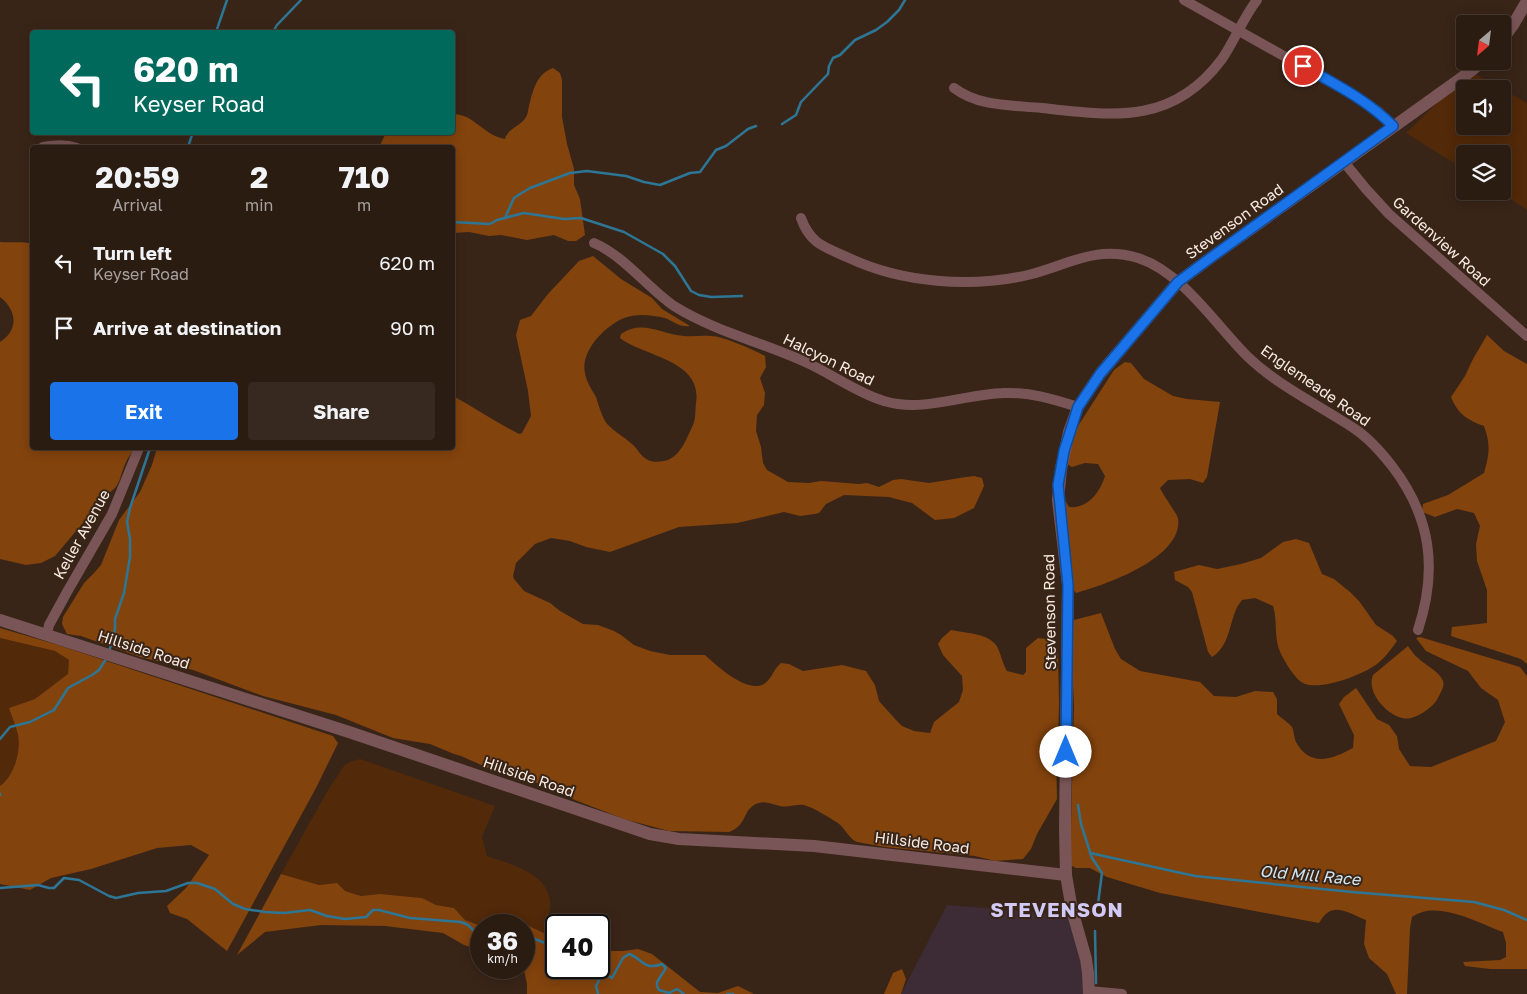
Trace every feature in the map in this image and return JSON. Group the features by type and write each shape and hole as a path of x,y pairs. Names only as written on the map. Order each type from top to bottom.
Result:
{"street":[{"path":"1184,0 1354,95 1379,112 1393,126"},
{"path":"954,88 963,95 983,102 1096,114 1122,115 1147,111 1171,102 1198,84 1223,58 1258,0"},
{"path":"1511,29 1527,1"},
{"name":"Stevenson Road","path":"1089,992 1086,959 1072,910 1066,875 1064,828 1068,585 1058,485 1064,451 1078,407 1100,374 1178,282 1470,70"},
{"name":"Gardenview Road","path":"1344,162 1371,196 1389,214 1527,336"},
{"name":"Englemeade Road","path":"801,218 806,231 815,241 830,249 875,268 919,278 944,281 991,281 1028,275 1087,255 1109,253 1139,258 1158,268 1178,282 1247,356 1283,384 1355,429 1373,444 1402,480 1416,503 1428,548 1428,590 1424,614 1418,630"},
{"name":"Halcyon Road","path":"594,243 611,252 673,305 691,316 805,362 885,402 902,405 939,404 981,395 1029,393 1078,407"},
{"name":"Keller Avenue","path":"47,634 49,625 66,592 112,514 138,450"},
{"name":"Hillside Road","path":"0,620 352,733 650,834 679,839 814,846 1066,875"},
{"path":"1089,992 1122,994"}],"shaded area":[{"path":"553,68 560,73 562,80 562,117 574,169 574,185 580,199 585,235 576,241 568,241 554,235 527,240 501,235 489,236 469,232 455,233 455,145 380,145 385,135 455,135 455,114 467,117 497,137 505,139 509,132 527,116 534,89 539,79"},
{"path":"1470,71 1486,80 1461,80"},
{"path":"1456,85 1456,135 1511,135 1511,94 1527,103 1527,210 1511,200 1511,145 1456,145 1456,164 1406,133"},
{"path":"0,242 30,244 30,450 133,450 116,487 101,496 98,505 55,556 41,563 26,565 0,559 0,342 10,332 13,320 10,308 0,297"},
{"path":"593,256 621,279 652,298 662,309 690,326 680,325 665,318 655,316 629,316 602,333 586,356 584,365 586,376 604,419 608,425 632,444 646,459 653,462 665,461 681,449 694,422 696,389 691,377 682,369 620,338 621,334 637,328 652,329 675,335 723,338 765,356 766,367 760,378 765,393 764,405 757,415 756,431 763,463 767,470 788,482 867,483 879,487 893,480 901,479 929,483 974,476 982,478 984,486 974,508 954,518 935,520 912,503 889,497 844,495 826,504 819,513 815,514 800,516 784,512 737,523 679,527 610,552 551,538 535,544 516,563 514,579 524,591 550,603 583,624 598,625 614,631 634,645 650,651 670,655 705,655 732,677 749,685 757,686 764,684 781,663 789,664 803,671 842,665 866,671 875,685 879,701 902,726 914,731 930,733 934,722 959,702 963,690 962,676 943,655 938,644 951,630 975,634 992,641 998,648 1007,671 1023,675 1026,672 1026,648 1038,638 1046,639 1054,644 1058,656 1057,799 1037,834 1031,849 1023,859 995,861 975,856 885,847 857,842 838,823 817,810 804,805 783,806 767,802 757,803 750,808 739,826 729,832 669,831 624,819 575,800 541,784 495,771 430,744 393,738 336,715 263,696 193,670 140,657 81,636 67,634 62,624 63,617 84,583 101,565 119,520 140,492 156,450 455,450 455,397 519,434 522,433 531,416 528,391 516,335 520,320 531,316 548,294 579,261"},
{"path":"1487,335 1504,351 1527,364 1527,664 1521,659 1451,636 1452,627 1487,623 1487,590 1477,561 1476,544 1480,526 1474,513 1457,509 1435,517 1422,512 1423,504 1448,495 1484,473 1489,450 1484,426 1464,416 1456,408 1451,397 1465,376"},
{"path":"1125,362 1131,363 1144,379 1173,396 1220,402 1207,477 1203,483 1190,479 1168,480 1160,488 1178,518 1177,532 1169,545 1156,557 1140,568 1123,576 1076,593 1072,588 1071,555 1063,492 1069,507 1082,505 1092,498 1100,488 1105,476 1098,464 1085,463 1072,467 1067,464 1073,437 1078,426 1114,370"},
{"path":"1296,539 1309,543 1322,574 1334,579 1350,592 1376,625 1393,636 1397,641 1377,664 1352,677 1332,683 1313,685 1301,682 1291,671 1281,654 1276,635 1273,606 1255,598 1242,600 1234,614 1224,645 1212,657 1208,652 1192,592 1188,587 1175,580 1174,572 1199,565 1217,569 1241,564 1261,558 1283,542"},
{"path":"1101,613 1115,649 1121,659 1140,671 1200,682 1214,696 1236,697 1255,691 1273,692 1277,699 1277,714 1292,727 1296,742 1308,755 1322,759 1330,758 1353,748 1354,735 1339,704 1344,697 1356,688 1377,719 1389,725 1397,736 1399,749 1410,766 1431,767 1496,741 1505,722 1498,700 1481,688 1468,671 1426,651 1416,638 1420,637 1520,667 1527,676 1527,969 1490,969 1465,966 1463,962 1500,960 1506,957 1506,943 1503,932 1458,914 1433,910 1422,912 1412,917 1407,994 1396,994 1387,974 1369,958 1364,944 1366,920 1352,914 1341,910 1331,911 1319,923 1160,893 1107,877 1090,868 1076,868 1070,865 1074,706 1071,646 1074,620"},
{"path":"0,628 58,645 333,736 338,743 316,788 227,951 187,919 170,913 167,906 186,888 209,855 191,845 157,848 91,869 51,878 30,890 0,884 0,786 13,770 19,742 9,708 35,699 68,674 69,660 55,651 0,638"},
{"path":"0,638 55,651 69,660 69,674 35,699 10,708 19,742 13,770 0,786"},
{"path":"1408,646 1417,657 1439,675 1444,685 1431,707 1411,718 1402,718 1390,712 1379,701 1372,688 1372,682 1373,675"},
{"path":"360,759 495,806 482,837 487,856 517,866 543,884 548,892 550,902 549,914 545,914 544,933 535,929 535,914 470,914 470,922 465,920 454,908 436,905 422,898 380,894 361,896 345,891 337,883 319,885 281,874 328,790 344,766"},
{"path":"281,874 319,885 337,883 345,891 361,896 380,894 422,898 436,905 454,908 465,920 470,922 470,947 443,933 385,926 321,925 265,932 237,955"},
{"path":"947,905 1068,915 1082,961 1083,994 901,994"},
{"path":"535,929 545,933 545,979 610,979 610,951 638,949 652,954 700,992 718,993 738,986 754,994 527,994 526,979 535,979"},
{"path":"902,969 906,979 901,994 884,994 893,973"}],"waterway":[{"path":"217,30 227,0"},
{"path":"274,30 301,0"},
{"path":"782,124 796,115 801,102 828,74 833,58 840,55 855,40 876,30 887,22 899,10 905,0"},
{"path":"505,218 514,198 530,188 570,173 587,171 626,176 660,185 690,173 700,172 716,150 726,146 748,129 756,126"},
{"path":"189,145 192,135"},
{"path":"455,222 490,224 497,220 524,213 564,219 581,218 624,232 663,254 675,266 691,291 699,295 711,297 742,296"},
{"path":"109,652 115,629 115,619 124,593 130,557 130,539 127,522 149,450"},
{"path":"0,739 10,727 30,722 54,710 68,688 99,670 106,659"},
{"name":"Old Mill Race","path":"1078,805 1081,824 1092,858 1102,873 1098,904"},
{"name":"Old Mill Race","path":"1090,853 1195,876 1474,902 1504,910 1527,920"},
{"path":"0,888 38,885 54,888 64,878 79,880 116,898 138,893 166,891 188,883 197,883 215,889 233,904 245,909 284,913 310,910 327,916 345,919 366,917 373,910 379,910 410,918 461,922 470,927"},
{"path":"1095,931 1096,983"},
{"path":"535,939 545,943"},
{"path":"610,977 612,978 623,958 629,954 644,964 651,966 662,964 666,968 657,982 659,990 669,993 677,989 684,994"},
{"path":"598,994 596,986 600,979"},
{"path":"727,994 733,994"}],"district":[{"name":"STEVENSON","path":"1057,909"}],"route":[{"path":"1066,752 1068,585 1058,485 1064,451 1078,407 1100,374 1178,282 1393,126 1367,103 1303,66"}]}
